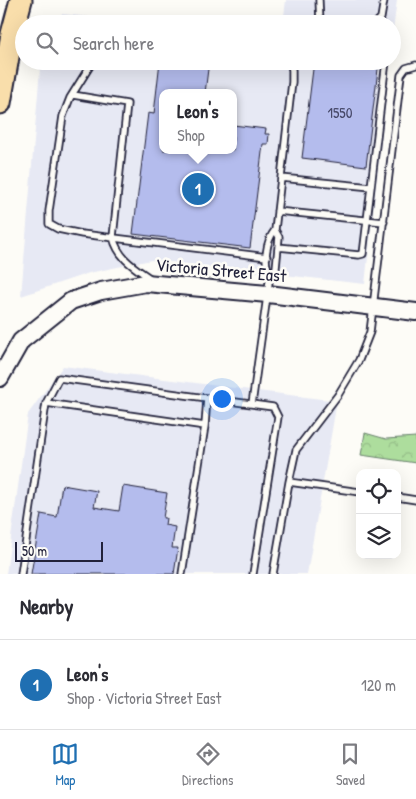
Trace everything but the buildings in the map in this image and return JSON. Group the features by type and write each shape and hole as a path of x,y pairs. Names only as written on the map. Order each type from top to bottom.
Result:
{"highway":[{"path":"17,15 21,0"},
{"path":"0,103 15,23"}],"main road":[{"name":"Victoria Street East","path":"0,378 20,341 71,301 101,291 146,283 268,294 416,312"}],"lane":[{"path":"319,0 320,15"},
{"path":"382,15 384,0"},
{"path":"273,574 288,482 296,450 338,395 359,360 370,332 401,74 410,65 416,65"},
{"path":"87,70 72,95 63,116 48,220 51,226 82,234 267,257"},
{"path":"252,404 268,294 270,275 266,267 267,257 270,237 275,230 292,70"},
{"path":"278,247 360,255 364,252 385,70"},
{"path":"72,95 127,104 113,237 117,251 134,267 158,284"},
{"path":"281,178 371,187"},
{"path":"277,211 384,222"},
{"path":"270,275 276,268 279,237 275,230"},
{"path":"21,574 46,403 59,378 272,407 278,417 253,574"},
{"path":"182,574 205,426 207,398"},
{"path":"46,403 205,426"},
{"path":"288,482 356,491"},
{"path":"401,498 416,500"}],"shaded area":[{"path":"286,0 397,0 395,15 284,15"},
{"path":"40,70 389,70 365,284 151,260 89,273 21,296"},
{"path":"63,366 337,401 307,574 6,574 28,414"}],"green space":[{"path":"365,433 386,439 416,437 416,463 361,455"}],"place":[{"name":"Leon's","path":"198,189"}]}
